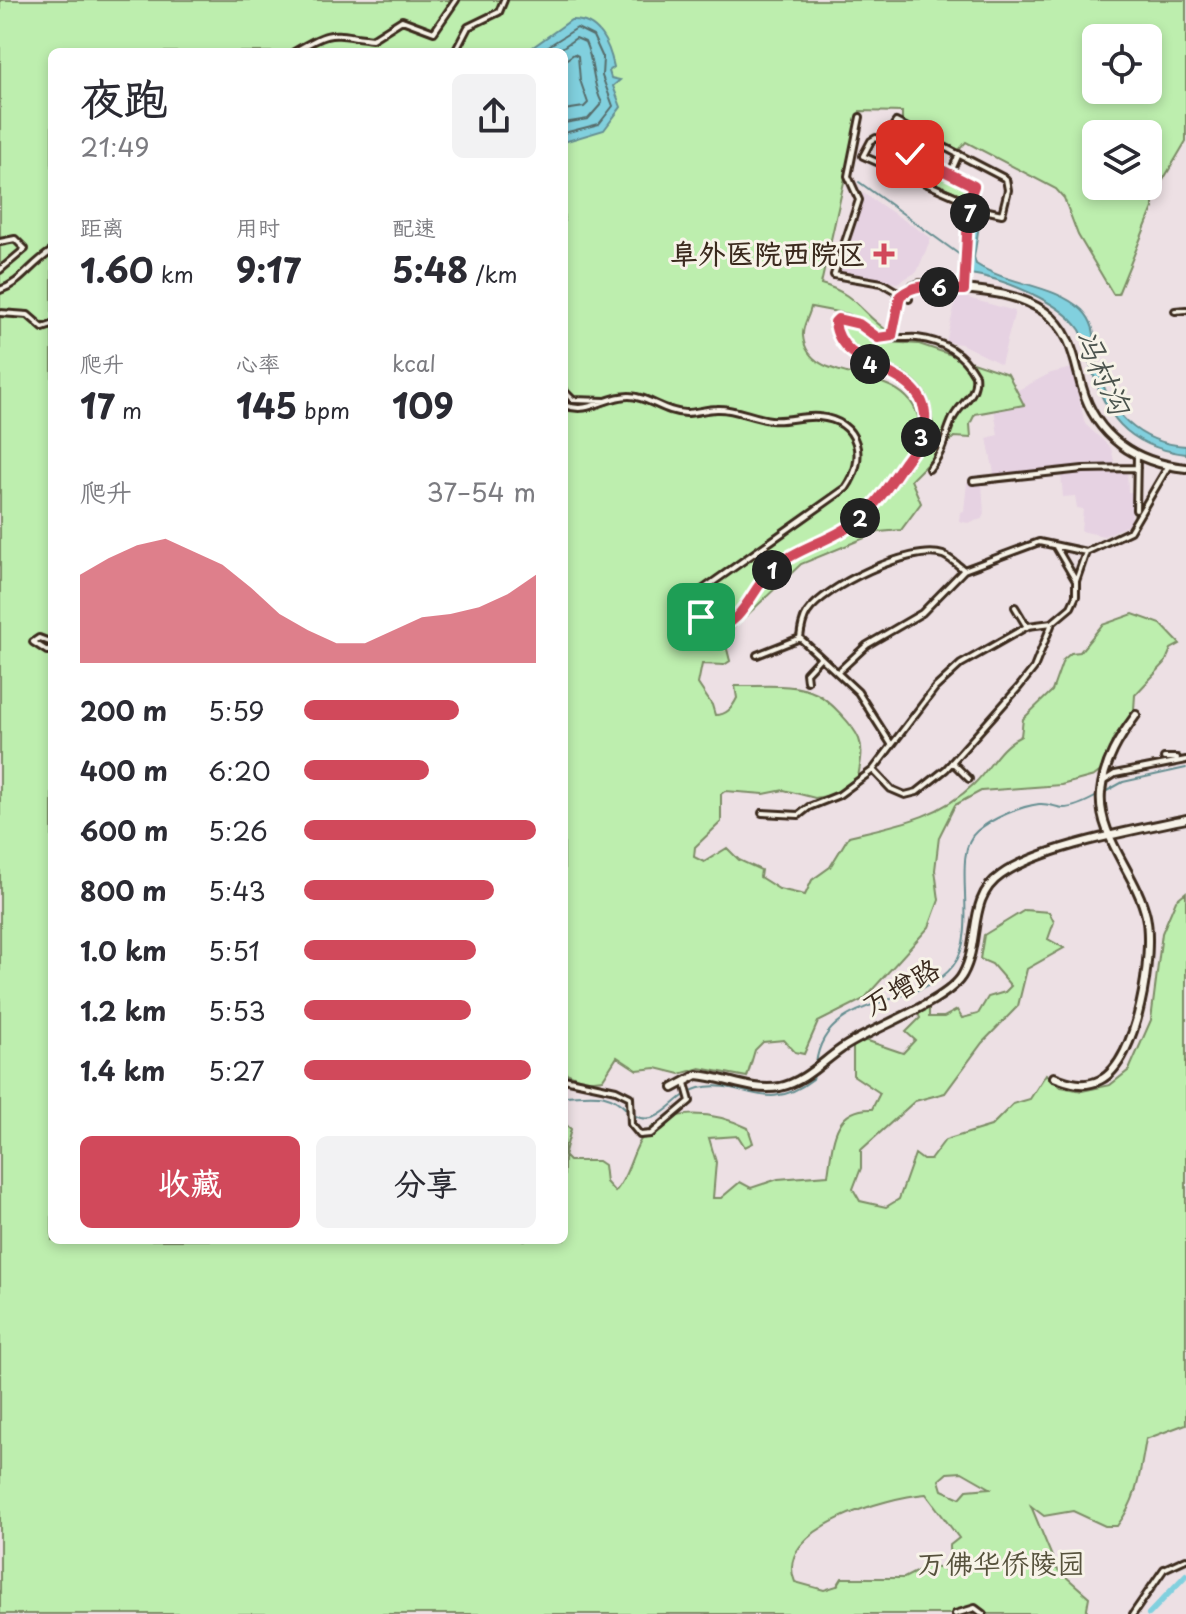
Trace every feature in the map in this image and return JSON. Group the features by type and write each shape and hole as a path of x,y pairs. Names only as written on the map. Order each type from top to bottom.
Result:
{"street":[{"path":"301,48 325,34 344,33 372,39 402,20 434,32 456,0"},
{"path":"457,48 468,27 499,12 504,0"},
{"path":"860,117 848,176 859,200 834,275 882,283 909,299"},
{"path":"883,141 896,122 1001,174 1009,184 1002,214 970,210"},
{"path":"905,152 914,131"},
{"path":"964,290 969,200 974,186 874,138 863,156 969,200"},
{"path":"950,174 960,153"},
{"path":"0,242 15,239 25,249 0,270"},
{"path":"0,290 20,281 28,267 48,254"},
{"path":"892,336 894,316 903,293 920,284 1018,300 1053,319 1073,348 1094,418 1110,438 1137,455 1169,465 1186,466"},
{"path":"1175,311 1186,310"},
{"path":"0,313 28,315 43,328 48,326"},
{"path":"568,406 589,409 625,395 639,397 671,411 689,413 717,409 769,420 816,416 836,420 851,431 860,449 857,472 846,488 702,590 697,610 715,628 731,623 778,566 851,525 874,507 919,443 925,416 918,395 906,383 867,363 851,350 835,322 838,319 859,324 878,338 892,336 946,346 959,353 975,375 972,395 954,417 946,446 929,469"},
{"path":"568,395 573,400 609,401"},
{"path":"1136,510 1137,455"},
{"path":"1153,460 1186,466"},
{"path":"838,672 867,645 922,613 964,570 1035,542 1086,552 1130,531 1169,465"},
{"path":"973,481 1083,469 1137,468"},
{"path":"1056,547 1076,581"},
{"path":"873,770 891,789 911,794 927,786 952,762 1034,668 1052,623 1071,607 1076,596 1076,581 1086,552"},
{"path":"800,638 807,612 827,594 904,557 942,555 964,570"},
{"path":"1015,607 1027,627"},
{"path":"762,813 799,815 809,807 839,795 873,770 948,675 1027,627 1052,623"},
{"path":"48,641 39,638 33,642 48,651"},
{"path":"757,655 800,638"},
{"path":"800,638 819,659 838,672 869,706 891,744"},
{"path":"807,681 806,673 819,659"},
{"path":"1054,1077 1080,1084 1102,1079 1111,1072 1127,1048 1139,1004 1145,974 1146,915 1105,824 1102,801 1103,784 1113,749 1136,715"},
{"path":"1164,758 1186,759"},
{"path":"1103,784 1115,774 1186,759"},
{"path":"952,762 969,779"},
{"name":"万增路","path":"673,1088 697,1075 769,1089 797,1083 860,1036 949,991 958,983 969,960 981,896 1000,875 1039,858 1111,836 1186,819"},
{"path":"568,1080 616,1090 630,1097 634,1132 651,1134 690,1101 685,1084"},
{"path":"1133,1614 1164,1569 1186,1559"},
{"path":"955,1614 975,1608 983,1614"}],"shaded area":[{"name":"阜外医院西院区","path":"863,193 931,238 917,272 897,283 839,275"},
{"path":"957,295 1015,311 1001,364 961,344 946,342"},
{"path":"1072,368 1085,424 1111,448 1115,465 995,478 987,438 998,435 993,403 1051,373"},
{"path":"1127,469 1128,492 1133,492 1131,524 1104,536 1081,531 1083,509 1077,508 1075,496 1063,497 1061,473"},
{"path":"967,482 982,482 984,515 982,519 967,523 959,521 960,512 964,511"}],"green space":[{"name":"万佛华侨陵园","path":"0,0 1186,0 1186,141 1162,182 1162,120 1082,120 1082,200 1153,200 1153,208 1118,294 1113,294 1078,235 1064,198 1056,189 966,142 959,150 902,121 902,112 860,111 821,284 852,299 891,333 874,331 848,314 811,307 803,332 809,353 822,364 881,382 899,391 913,405 920,426 933,429 930,405 924,392 904,373 853,347 844,337 839,323 858,327 885,342 919,344 1008,374 1024,405 975,414 970,424 971,438 954,437 911,480 921,503 901,530 879,532 801,564 724,637 730,661 724,665 702,664 698,684 715,715 726,712 733,705 737,698 735,686 788,686 808,690 828,702 847,721 859,739 861,753 858,777 833,795 815,798 784,790 764,794 725,791 721,794 721,822 695,847 694,857 704,862 727,848 739,860 761,870 760,877 779,889 805,895 812,880 830,867 849,836 900,824 931,812 960,796 974,784 1000,752 1021,736 1023,719 1052,691 1063,660 1071,653 1080,652 1102,625 1133,614 1161,624 1180,644 1171,649 1165,663 1135,695 1134,710 1113,739 1102,770 1094,776 1061,785 981,791 955,805 939,837 935,870 939,900 929,927 864,999 818,1022 804,1054 795,1052 784,1040 763,1042 755,1050 747,1077 700,1068 680,1074 656,1068 637,1070 617,1057 603,1079 585,1081 568,1074 568,48 48,48 48,1244 568,1244 568,1160 598,1161 604,1165 606,1182 615,1192 640,1141 650,1129 675,1116 706,1115 748,1128 753,1143 745,1147 738,1136 709,1138 716,1162 713,1198 721,1198 740,1182 751,1188 778,1179 828,1175 834,1141 842,1122 859,1110 872,1109 880,1093 853,1075 853,1047 862,1039 903,1053 915,1040 906,1032 920,1018 918,1013 929,1003 929,1017 944,1017 957,1010 962,1018 978,1014 988,997 1005,992 1011,986 992,964 980,959 984,935 1025,910 1049,912 1054,922 1048,939 1064,948 1027,969 1018,1006 982,1043 945,1093 915,1101 861,1150 861,1168 853,1189 860,1201 886,1207 899,1199 915,1154 923,1160 930,1160 945,1140 991,1126 1013,1104 1030,1099 1046,1074 1061,1087 1082,1091 1110,1085 1129,1070 1151,1020 1162,933 1176,900 1186,892 1186,1424 1146,1439 1134,1495 1117,1526 1105,1526 1073,1511 1044,1516 1031,1506 1057,1569 1089,1597 1086,1614 0,1614","holes":["962,1472 990,1488 967,1490 960,1498 942,1490 939,1480 947,1473","926,1494 959,1538 949,1546 950,1572 929,1565 904,1578 842,1578 837,1586 824,1590 795,1582 792,1563 800,1546 816,1531 886,1501"]},
{"path":"915,161 972,187 969,198 909,172"}],"water":[{"path":"571,20 596,28 609,50 614,67 609,71 611,78 620,80 613,86 621,107 604,130 568,141 568,48 532,48"},
{"path":"974,217 980,219 974,257 976,264 1058,295 1082,310 1091,323 1103,383 1118,411 1140,432 1169,444 1186,446 1186,454 1148,444 1121,425 1102,396 1084,337 1059,309 1012,285 968,274"}],"waterway":[{"path":"859,182 960,255 972,257"},
{"path":"1103,793 1123,782 1186,768"},
{"path":"816,1064 823,1041 836,1024 875,1004 918,990 938,980 953,966 965,933 965,857 969,842 977,831 1024,807 1042,804 1067,808 1097,796"},
{"path":"633,1115 643,1118 660,1115 690,1091 699,1088 715,1086 767,1096 781,1095 813,1079 815,1071"},
{"path":"568,1096 606,1096 628,1111"},
{"path":"1149,1614 1186,1575"}],"place":[{"name":"阜外医院西院区","path":"884,254"}],"route":[{"path":"701,617 715,628 731,623 768,573 787,558 851,525 874,507 919,443 925,426 924,411 915,391 901,379 867,363 851,350 835,322 838,319 859,324 878,338 885,338 892,336 900,296 912,287 920,284 964,290 969,200 974,194 974,186 910,154"}],"water label":[{"name":"冯村沟","path":"1102,372"}]}
